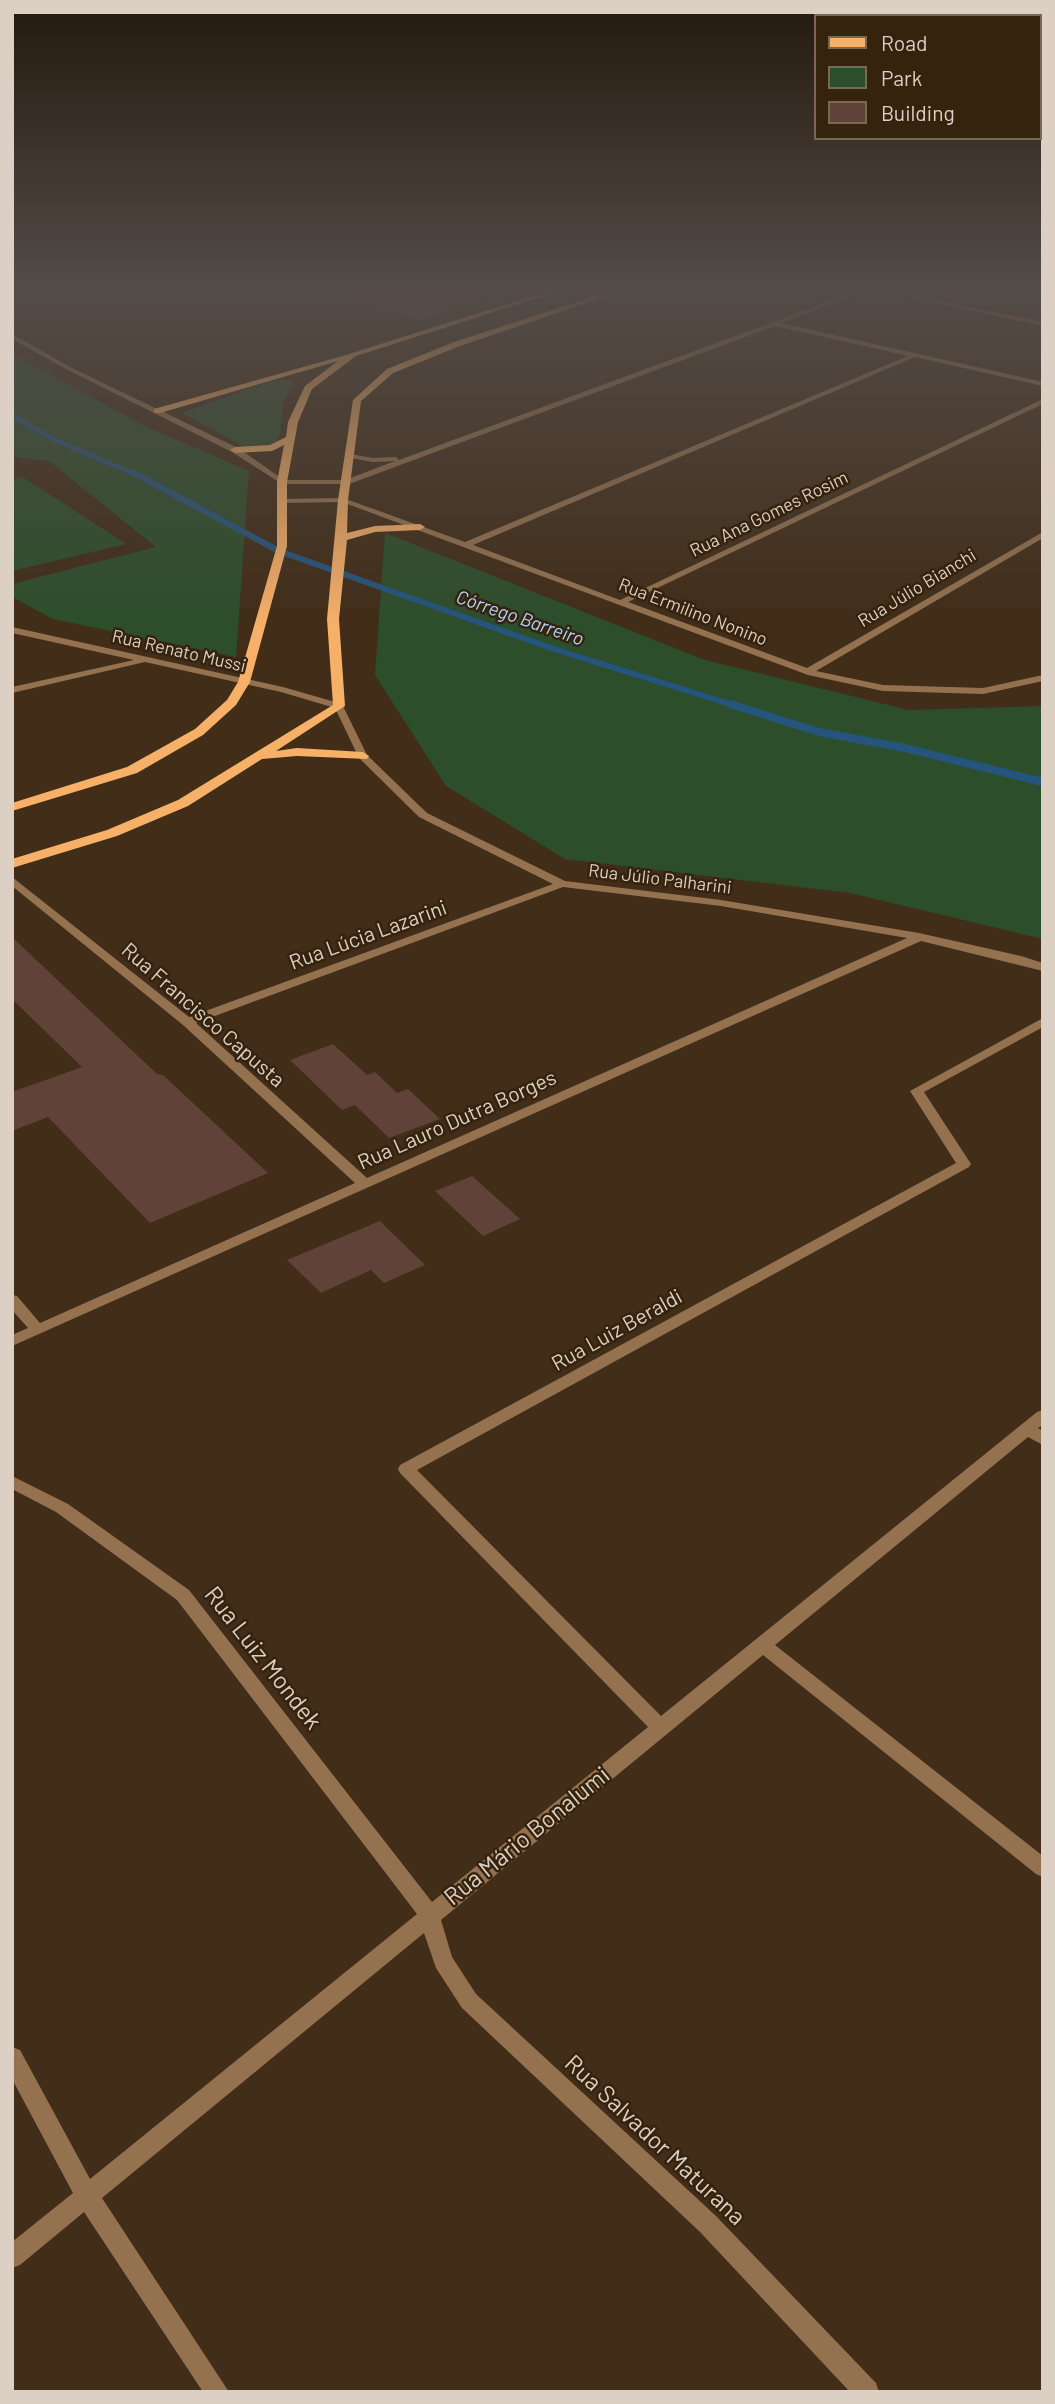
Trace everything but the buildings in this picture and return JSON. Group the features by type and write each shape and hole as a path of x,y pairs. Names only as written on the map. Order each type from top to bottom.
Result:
{"main road":[{"path":"157,411 184,403"},
{"path":"12,807 94,784 157,758 218,718 244,682 282,546 282,482 293,422 301,403"},
{"path":"12,864 149,819 183,803 338,706 333,619 340,565 343,500 356,403"},
{"path":"235,450 264,449 289,439"},
{"path":"342,538 375,529 420,527"},
{"path":"258,758 297,752 363,756"}],"street":[{"path":"141,403 235,450 282,482 346,482 561,403"},
{"path":"468,544 801,403"},
{"name":"Rua Ana Gomes Rosim","path":"622,602 1038,403"},
{"path":"348,455 373,460 425,454"},
{"path":"282,501 343,500"},
{"name":"Rua Ermilino Nonino","path":"343,500 808,672 883,688 983,691 1043,678"},
{"name":"Rua Júlio Bianchi","path":"808,672 1043,534"},
{"name":"Rua Renato Mussi","path":"12,630 338,706"},
{"path":"12,690 147,660"},
{"name":"Rua Júlio Palharini","path":"338,706 363,756 423,816 562,884 721,903 919,937 1043,967"},
{"name":"Rua Francisco Capusta","path":"12,880 187,1022 365,1184"},
{"name":"Rua Lúcia Lazarini","path":"187,1022 562,884"},
{"name":"Rua Lauro Dutra Borges","path":"12,1342 919,937"},
{"name":"Rua Luiz Beraldi","path":"661,1728 406,1469 964,1164 917,1091 1043,1023"},
{"path":"12,1300 38,1330"},
{"name":"Rua Mário Bonalumi","path":"12,2257 429,1914 763,1645 1035,1434 1043,1416"},
{"name":"Rua Luiz Mondek","path":"12,1482 62,1508 183,1595 429,1914"},
{"path":"763,1645 1043,1868"},
{"name":"Rua Salvador Maturana","path":"429,1914 443,1961 469,2001 708,2224 867,2392"},
{"path":"12,2057 87,2196 217,2392"}],"green space":[{"path":"12,403 103,403 149,428 249,471 236,657 53,619 12,597 12,584 156,547 49,461 12,457"},
{"path":"209,403 283,403 280,435 276,442 266,447 246,448 182,413"},
{"path":"23,477 126,544 12,571 12,479"},
{"path":"385,533 705,660 909,710 1043,706 1043,939 850,893 565,859 446,786 375,675"}],"waterway":[{"name":"Córrego Barreiro","path":"12,416 55,440 137,475"},
{"name":"Córrego Barreiro","path":"134,473 279,551 551,648 736,706"},
{"name":"Córrego Barreiro","path":"730,704 819,732 905,748 1043,782"}]}
